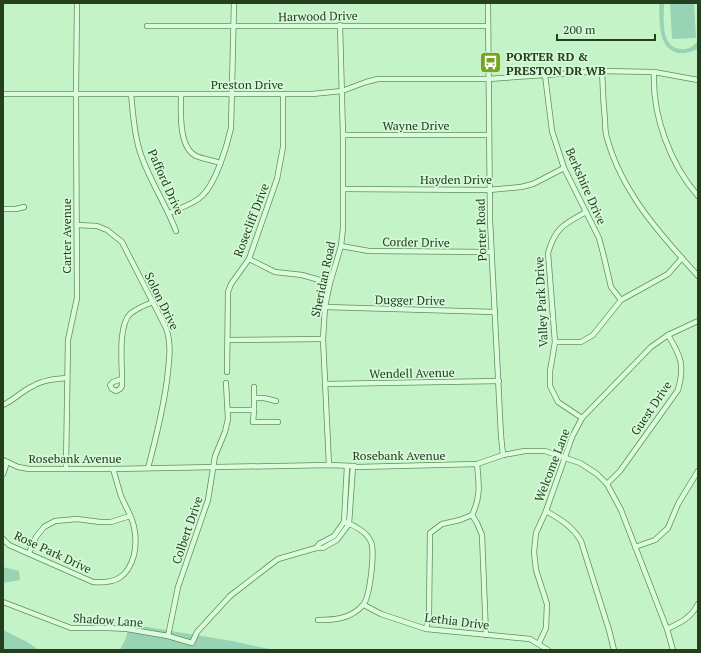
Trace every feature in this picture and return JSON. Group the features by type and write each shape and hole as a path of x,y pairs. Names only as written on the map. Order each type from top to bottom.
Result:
{"street":[{"name":"Carter Avenue","path":"66,468 68,340 77,298 77,3"},
{"path":"169,213 195,201 202,196 215,178 229,138 231,128 234,3"},
{"name":"Porter Road","path":"488,3 489,190 491,252 504,455"},
{"name":"Harwood Drive","path":"147,26 488,26"},
{"name":"Sheridan Road","path":"329,466 323,339 325,308 330,283 341,246 343,135 340,26"},
{"name":"Preston Drive","path":"3,94 329,94 378,79 488,79 602,71 654,72 698,80"},
{"path":"602,71 606,136 614,158 630,192 650,222 698,276"},
{"path":"654,72 654,96 666,139 676,164 698,196"},
{"name":"Berkshire Drive","path":"545,75 552,131 564,168 602,246 611,287 621,300"},
{"name":"Pafford Drive","path":"131,94 140,152 149,175 169,213 176,231"},
{"path":"181,94 182,132 184,142 194,155 220,163"},
{"name":"Rosecliff Drive","path":"227,372 228,292 231,284 249,259 277,179 283,147 283,95"},
{"name":"Wayne Drive","path":"343,135 489,135"},
{"name":"Hayden Drive","path":"343,189 489,190 520,187 533,184 564,168"},
{"path":"3,209 16,209 24,207"},
{"name":"Valley Park Drive","path":"582,418 558,402 550,386 550,371 555,342 548,253 552,239 563,224 586,212"},
{"name":"Solon Drive","path":"76,226 97,226 107,230 122,242 166,328 170,347 163,410 148,468"},
{"name":"Corder Drive","path":"341,246 369,251 491,252"},
{"path":"555,342 581,342 593,335 621,300 668,274 682,258"},
{"path":"249,259 275,272 302,275 330,283"},
{"path":"122,379 124,324 134,311 152,302"},
{"name":"Dugger Drive","path":"325,308 495,312"},
{"name":"Welcome Lane","path":"539,643 546,628 547,604 536,570 534,552 536,533 546,511 572,437 582,418 651,347 668,335 698,321"},
{"name":"Guest Drive","path":"607,484 620,471 678,390 682,377 682,362 678,351 668,335"},
{"path":"228,340 323,339"},
{"path":"3,405 33,385 53,379 67,378"},
{"name":"Wendell Avenue","path":"325,384 499,381"},
{"name":"Colbert Drive","path":"168,636 178,587 208,500 215,456 225,432 228,419 226,383"},
{"path":"254,387 253,422 278,422"},
{"path":"254,398 264,398 276,401"},
{"path":"228,410 254,410"},
{"name":"Rosebank Avenue","path":"5,461 18,467 29,469 113,469 329,466 357,467 477,464 504,455 525,451 545,452 565,457 588,468 597,474 607,484 621,510 667,630 673,650"},
{"path":"3,474 5,461"},
{"path":"426,629 429,614 430,533 442,524 460,520 472,515 477,505 479,492 477,464"},
{"path":"346,523 347,466"},
{"path":"346,523 353,466"},
{"name":"Rose Park Drive","path":"3,539 9,545 93,582 103,583 116,580 125,574 131,564 135,550 136,536 134,525 121,496 113,469"},
{"path":"635,547 655,540 668,528 678,504 698,471"},
{"path":"546,511 567,524 575,532 580,541 614,650"},
{"path":"472,515 482,535 486,635"},
{"path":"29,553 36,537 44,527 55,521 77,519 111,522 130,516"},
{"path":"318,620 340,619 352,614 364,605 370,589 373,552 371,541 363,531 346,523"},
{"name":"Shadow Lane","path":"3,602 70,628 109,628 168,636 192,642 198,632 230,596 278,559 316,548 319,544 334,536 346,523"},
{"path":"667,630 683,622 694,611 698,604"},
{"name":"Lethia Drive","path":"364,605 381,614 426,629 530,639 539,643 548,650"}],"green space":[{"path":"659,3 664,3 664,24 666,38 669,44 674,47 686,49 698,41 697,49 678,53 671,50 666,45 661,32"},
{"path":"670,3 694,3 696,38 672,39"},
{"path":"3,567 19,571 20,580 3,583"},
{"path":"129,624 232,641 274,650 120,650 126,638"},
{"path":"3,630 27,642 39,650 3,650"}],"place":[{"name":"PORTER RD & PRESTON DR WB","path":"490,63"}]}
